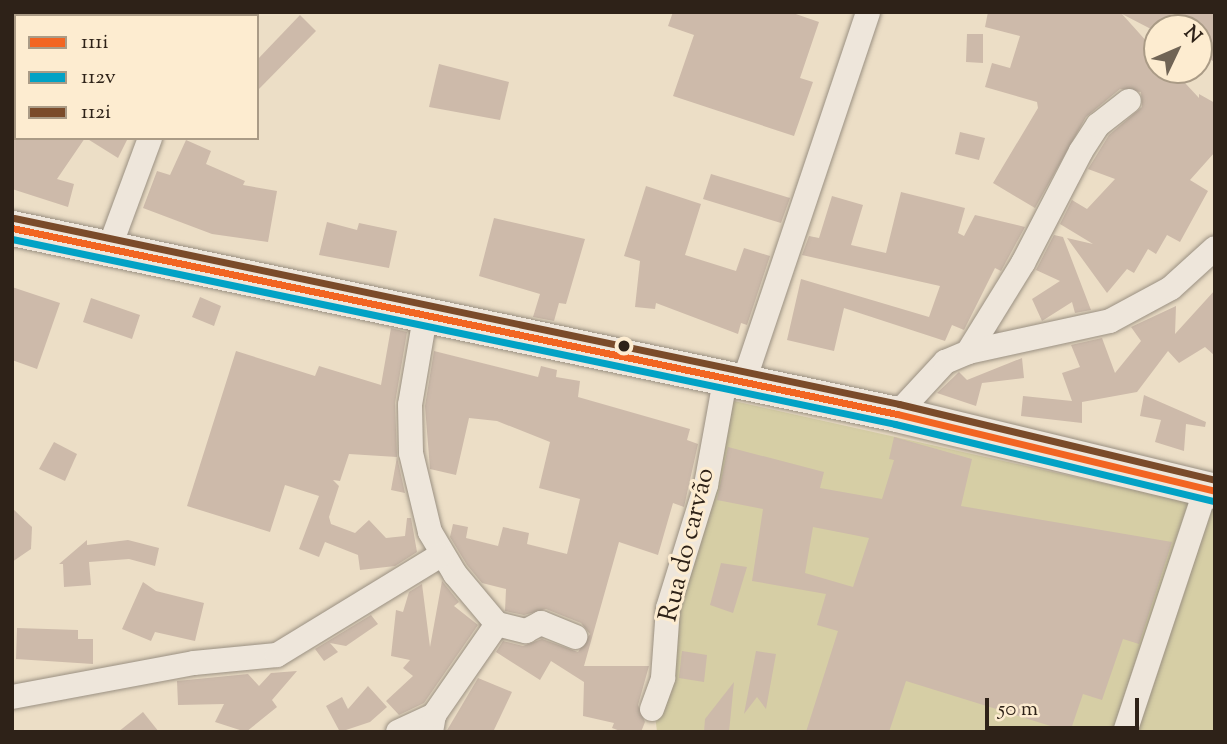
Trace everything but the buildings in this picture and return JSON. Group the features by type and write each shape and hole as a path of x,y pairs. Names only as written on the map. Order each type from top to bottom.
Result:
{"main road":[{"path":"12,228 620,359 897,414 1210,490"}],"street":[{"name":"Rua do carvão","path":"652,709 663,678 668,608 734,382 868,12"},
{"path":"968,352 1023,263 1081,151 1098,125 1129,101"},
{"path":"108,249 149,140"},
{"path":"897,414 945,362 968,352 1110,321 1171,288 1215,248"},
{"path":"425,317 410,405 411,453 417,493 441,555 497,624 526,631 541,622 575,637"},
{"path":"1125,732 1210,490"},
{"path":"12,697 194,663 277,655 441,555"},
{"path":"398,732 433,723 497,624"}],"shaded area":[{"path":"725,399 1215,508 1215,732 657,732 655,714 676,604"}],"transit line":[{"name":"112i","path":"14,218 899,404 1215,480"},
{"name":"111i","path":"12,228 897,414 1215,491"},
{"name":"112v","path":"12,239 895,424 1213,501"}]}
